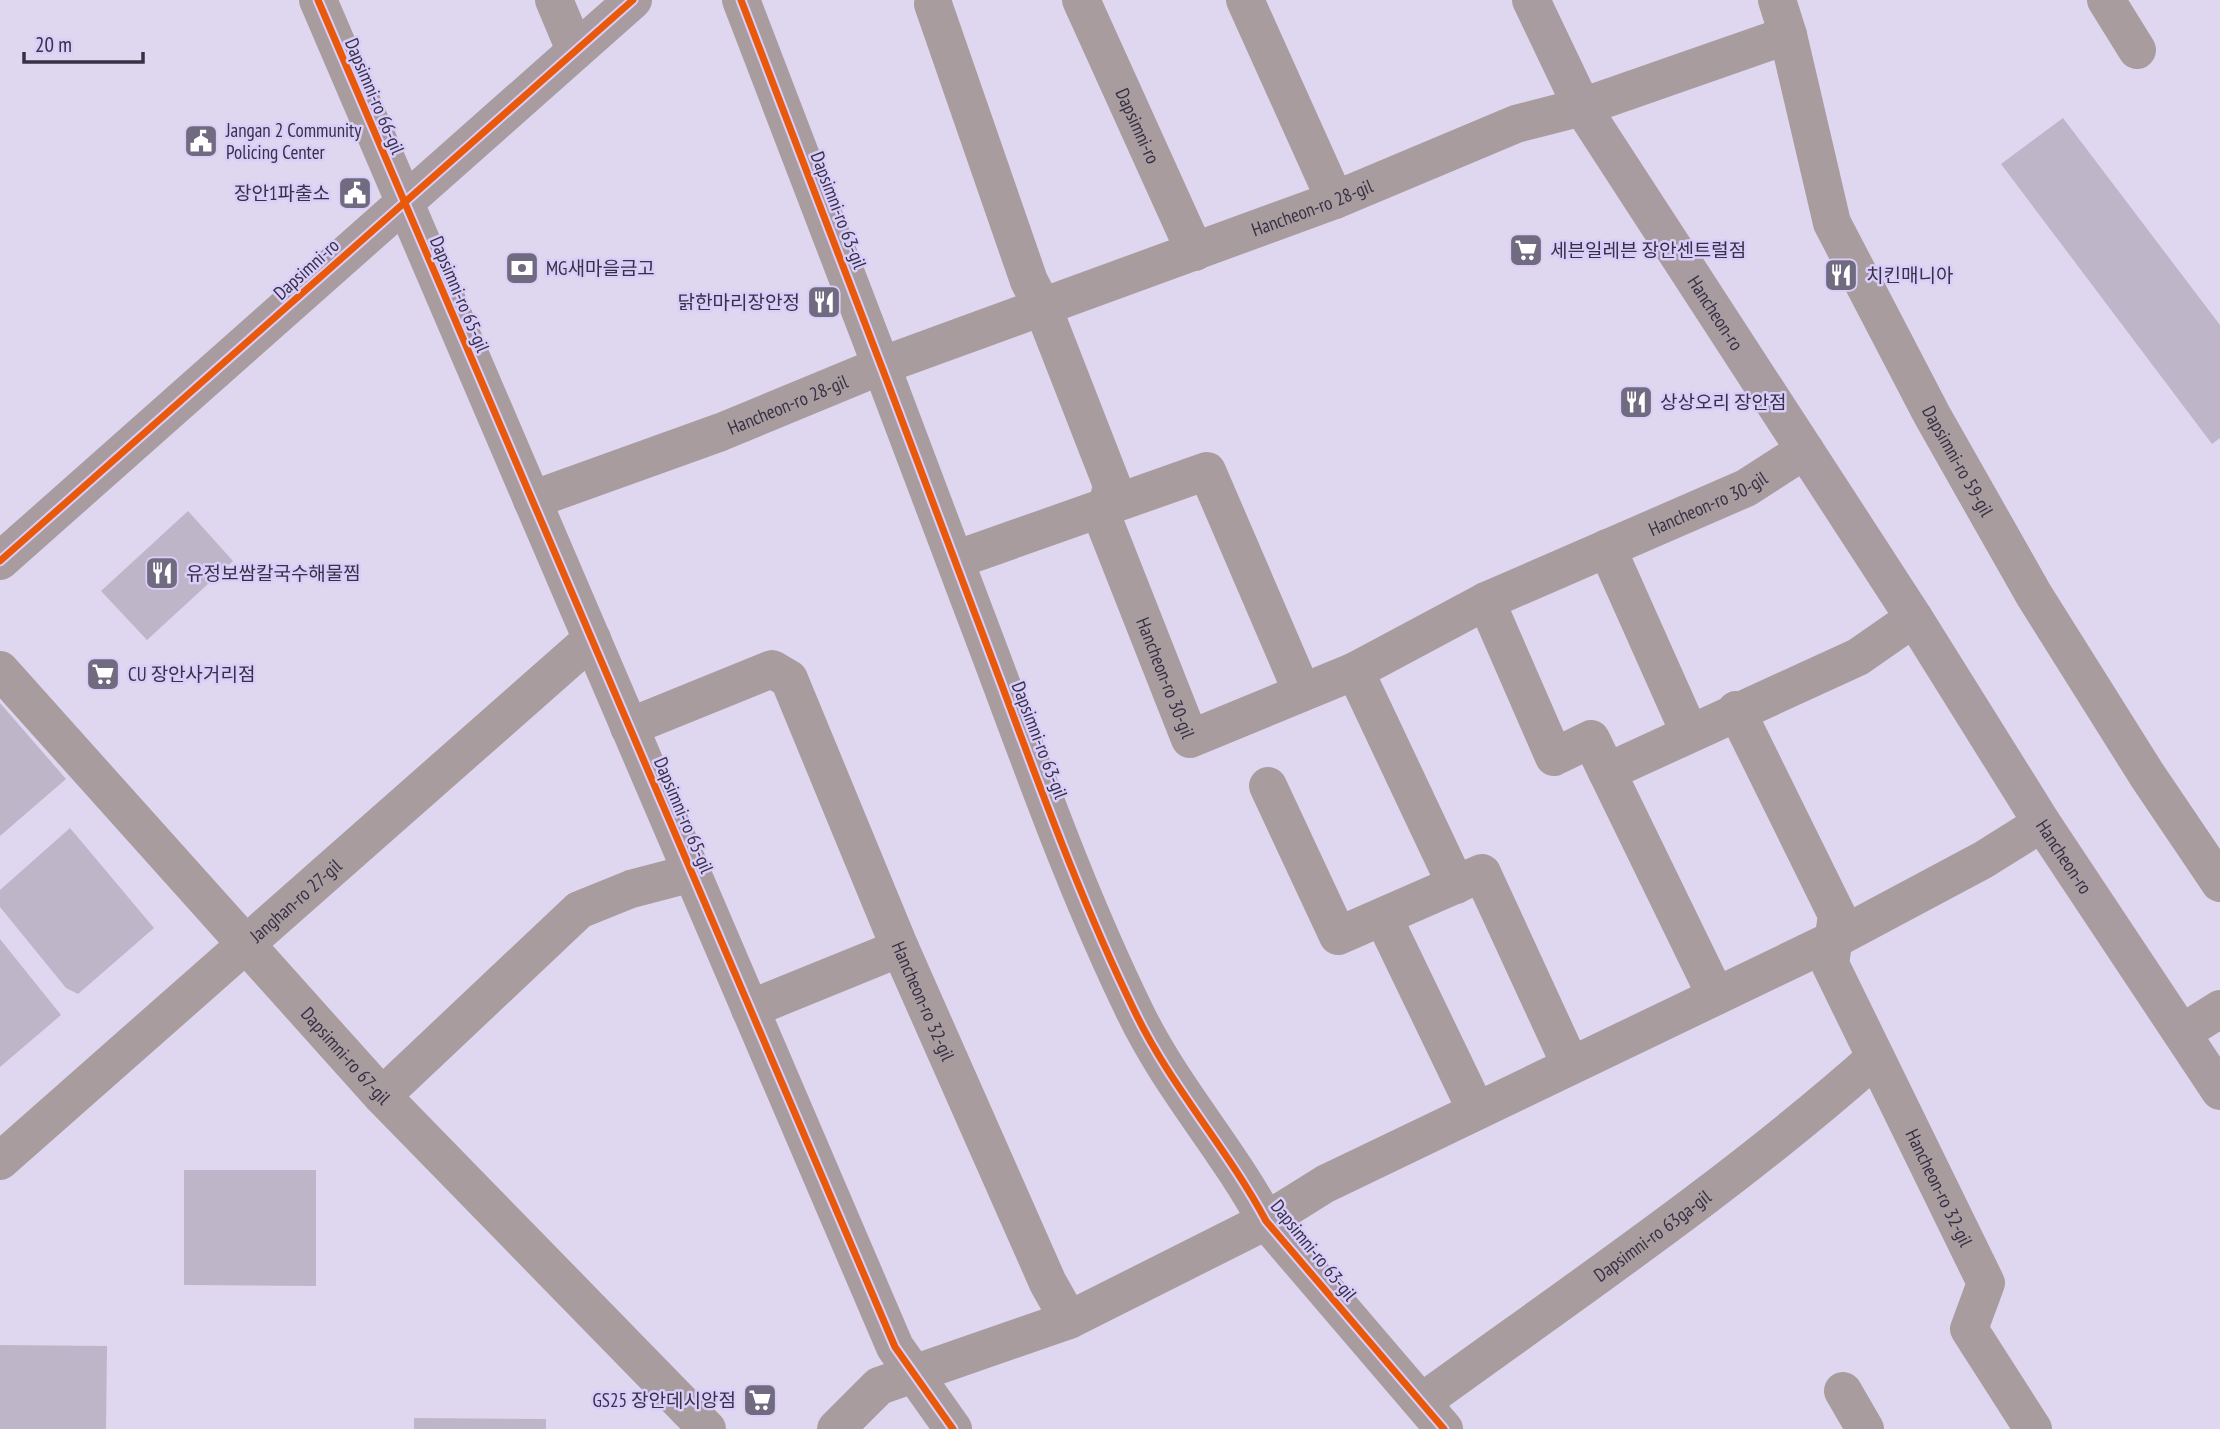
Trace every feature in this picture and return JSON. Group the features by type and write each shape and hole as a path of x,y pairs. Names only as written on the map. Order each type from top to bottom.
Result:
{"main road":[{"name":"Dapsimni-ro","path":"0,561 633,0"},
{"name":"Hancheon-ro","path":"1531,0 1582,107 1914,618 2042,823 2220,1091"}],"street":[{"name":"Dapsimni-ro 66-gil","path":"318,0 404,204"},
{"path":"554,0 575,50"},
{"name":"Dapsimni-ro 63-gil","path":"741,0 883,365 1071,866 1135,1012 1177,1089 1245,1182 1266,1221 1433,1420"},
{"path":"1245,0 1335,200"},
{"path":"2106,0 2137,50"},
{"path":"933,4 1029,281 1043,308"},
{"name":"Dapsimni-ro","path":"1092,4 1195,252"},
{"name":"Hancheon-ro 28-gil","path":"532,499 721,432 883,365 1335,200 1516,124 1582,107 1782,18"},
{"name":"Dapsimni-ro 59-gil","path":"1782,18 1832,223 1932,415 2034,595 2147,775 2220,883"},
{"name":"Dapsimni-ro 65-gil","path":"404,204 895,1347 953,1429"},
{"name":"Hancheon-ro 30-gil","path":"1043,308 1112,485 1104,521 1190,739 1355,671 1486,601 1746,488 1805,450"},
{"path":"955,560 1207,471 1302,692"},
{"path":"1607,548 1689,732"},
{"path":"1486,601 1553,757 1591,739 1716,996"},
{"path":"1607,772 1736,710 1858,657 1914,618"},
{"name":"Janghan-ro 27-gil","path":"0,1161 592,639"},
{"name":"Hancheon-ro 32-gil","path":"629,727 772,669 789,679 900,948 1048,1283 1069,1320"},
{"name":"Dapsimni-ro 67-gil","path":"0,670 382,1096 707,1429"},
{"path":"1355,671 1570,1064"},
{"name":"Hancheon-ro 32-gil","path":"1736,710 1837,915 1830,964 1874,1059 1986,1283 1969,1329 2033,1429"},
{"path":"1268,786 1338,936 1469,879"},
{"path":"836,1429 879,1386 1069,1320 1266,1221 1325,1184 1833,940 1983,860 2042,823"},
{"name":"Dapsimni-ro 65-gil","path":"382,1096 579,910 631,889 692,873"},
{"path":"1383,917 1476,1110"},
{"path":"750,1009 900,948"},
{"path":"2182,1033 2220,1009"},
{"name":"Dapsimni-ro 63ga-gil","path":"1433,1420 1807,1119 1874,1059"},
{"path":"1843,1391 1865,1429"}],"building":[{"path":"2063,118 2220,325 2220,438 2212,444 2001,164"},
{"path":"188,511 233,561 147,640 101,591"},
{"path":"0,703 66,779 0,836"},
{"path":"70,828 154,928 78,994 66,988 0,907 0,890"},
{"path":"0,939 61,1015 0,1067"},
{"path":"184,1170 316,1170 316,1286 184,1285"},
{"path":"0,1345 107,1346 106,1429 0,1429"},
{"path":"414,1418 546,1419 546,1429 414,1429"}],"cycle path":[{"path":"318,0 895,1347 953,1429"},
{"path":"0,561 633,0"},
{"path":"741,0 1050,814 1135,1012 1165,1066 1251,1194 1266,1221 1444,1429"}],"place":[{"name":"Jangan 2 Community Policing Center","path":"201,141"},
{"name":"장안1파출소","path":"355,193"},
{"name":"세븐일레븐 장안센트럴점","path":"1526,250"},
{"name":"MG새마을금고","path":"522,268"},
{"name":"치킨매니아","path":"1841,275"},
{"name":"닭한마리장안정","path":"824,302"},
{"name":"상상오리 장안점","path":"1636,402"},
{"name":"유정보쌈칼국수해물찜","path":"162,573"},
{"name":"CU 장안사거리점","path":"103,674"},
{"name":"GS25 장안데시앙점","path":"760,1400"}]}
